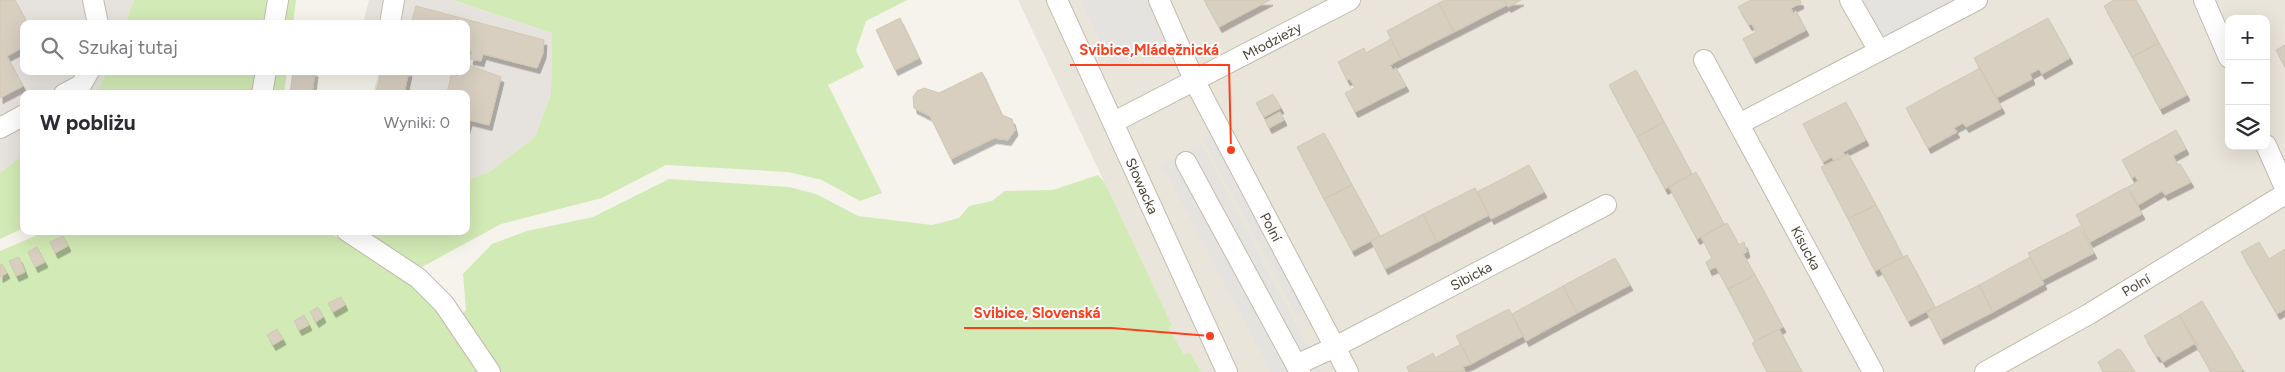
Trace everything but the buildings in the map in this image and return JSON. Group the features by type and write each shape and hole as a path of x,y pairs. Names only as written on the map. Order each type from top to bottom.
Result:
{"street":[{"path":"93,0 97,20"},
{"path":"275,20 278,0"},
{"path":"391,20 394,0"},
{"name":"Słowacka","path":"1057,0 1227,372"},
{"name":"Polní","path":"1159,0 1195,82 1348,372"},
{"name":"Młodzieży","path":"1114,122 1195,82 1350,0"},
{"path":"1850,0 1879,51"},
{"path":"1739,124 1977,0"},
{"path":"2204,0 2225,49"},
{"name":"Kisucka","path":"1704,60 1873,372"},
{"path":"71,90 80,85 86,75"},
{"path":"263,90 265,75"},
{"path":"0,128 20,117"},
{"path":"2268,150 2285,188"},
{"path":"1186,162 1298,368"},
{"name":"Polní","path":"1985,372 2088,314 2285,194"},
{"name":"Sibicka","path":"1298,368 1606,205"},
{"path":"353,235 425,285 444,304 490,372"}],"shaded area":[{"path":"0,0 134,0 126,20 20,20 20,75 105,75 98,90 20,90 20,157 0,173"},
{"path":"369,0 453,0 552,33 551,94 535,137 491,171 470,179 470,90 374,90 378,75 470,75 470,20 364,20"},
{"path":"1018,0 2285,0 2285,372 1201,372 1190,352 1184,356 1169,328 1172,325"},
{"path":"1080,0 1147,0 1164,42 1113,69"},
{"path":"1855,0 1970,0 1881,45"},
{"path":"1215,132 1310,310 1297,317 1203,139"},
{"path":"1201,144 1321,372 1271,372 1162,165"}],"green space":[{"path":"134,0 296,0 294,20 126,20"},
{"path":"453,0 907,0 866,21 856,50 864,67 828,85 882,193 860,201 822,180 788,172 666,165 602,198 501,224 422,267 388,252 365,235 470,235 470,179 491,171 535,137 551,94 552,33"},
{"path":"105,75 286,75 285,90 98,90"},
{"path":"20,157 20,230 0,239 0,173"},
{"path":"1098,175 1105,183 1172,325 1169,328 1184,355 1190,352 1201,372 0,372 0,251 38,235 333,235 410,278 452,325 466,310 463,274 492,244 527,231 593,217 669,179 789,187 816,194 858,216 932,225 959,218 969,206 992,201 1005,191 1053,190"}],"place":[{"name":"Svibice,Mládežnická","path":"1231,150"},
{"name":"Svibice, Slovenská","path":"1210,336"}]}
